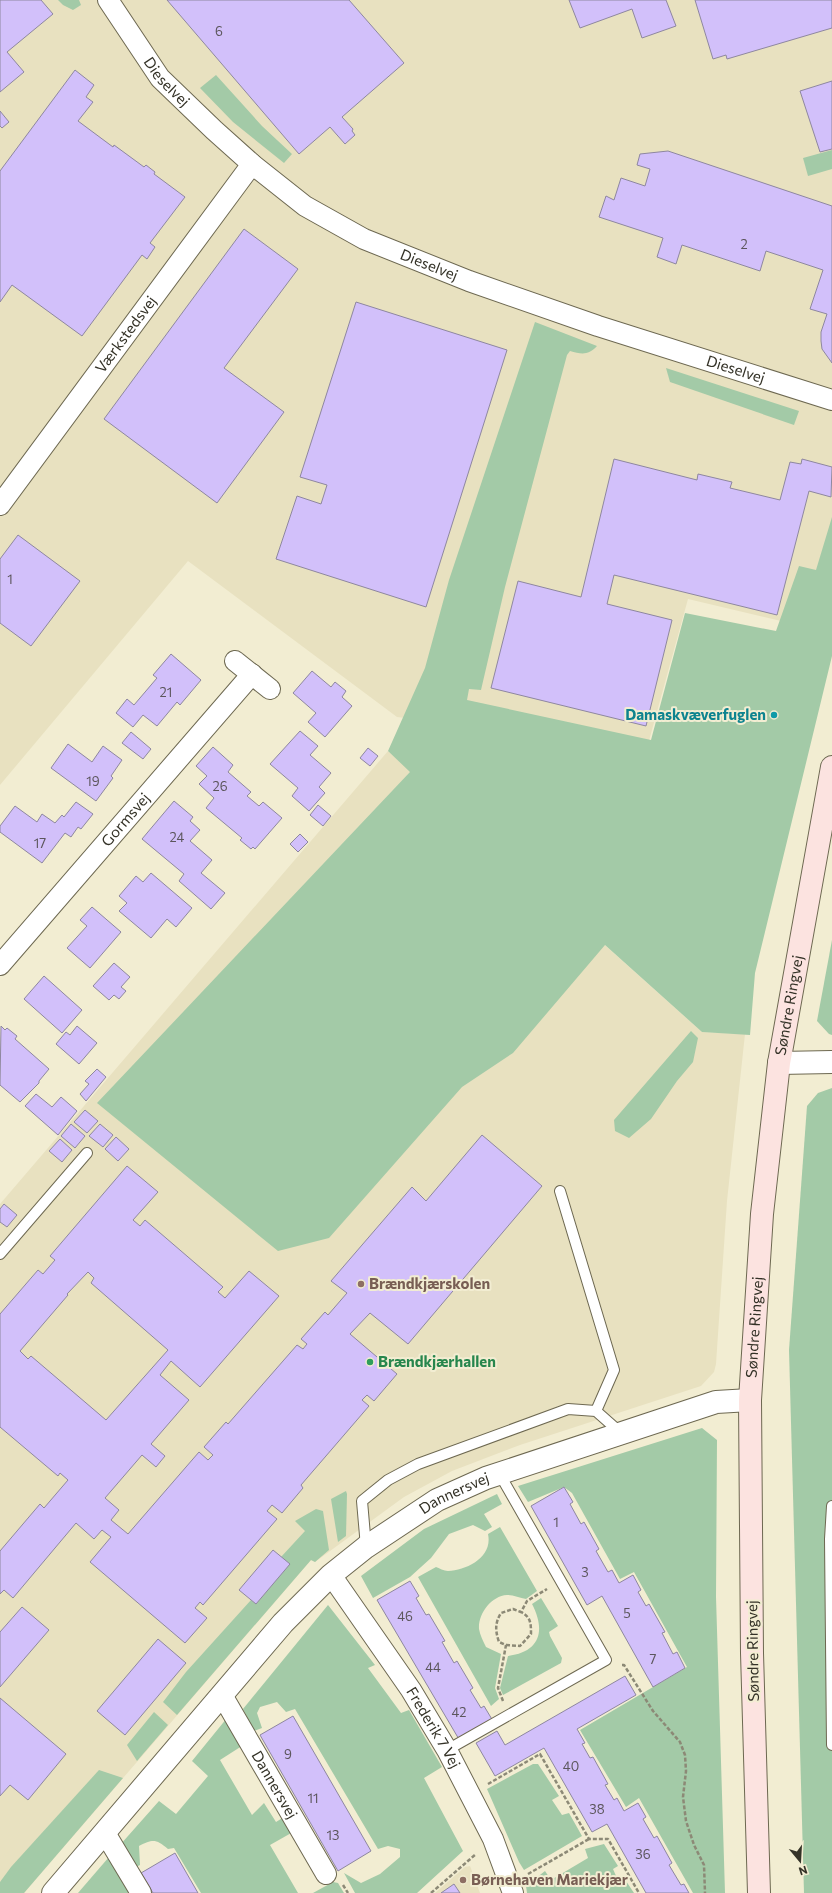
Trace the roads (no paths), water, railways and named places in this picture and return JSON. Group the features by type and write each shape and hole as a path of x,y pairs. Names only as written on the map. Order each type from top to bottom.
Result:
{"main road":[{"name":"Søndre Ringvej","path":"759,1893 752,1653 750,1400 762,1214 779,1062 832,767"}],"street":[{"name":"Dieselvej","path":"108,0 160,78 252,164 305,206 364,239 469,281 590,324 832,400"},
{"name":"Værkstedsvej","path":"0,505 252,164"},
{"path":"235,661 270,689"},
{"name":"Gormsvej","path":"0,965 252,674"},
{"path":"779,1062 832,1062"},
{"name":"Dannersvej","path":"53,1893 283,1623 331,1575 366,1547 437,1500 499,1473 716,1402 750,1400"},
{"name":"Frederik 7 Vej","path":"331,1575 411,1690 448,1750 493,1840 512,1888"},
{"name":"Dannersvej","path":"222,1695 326,1874"},
{"path":"105,1833 141,1893"}],"lane":[{"path":"0,1254 87,1153"},
{"path":"560,1191 614,1370 596,1411"},
{"path":"366,1547 362,1501 388,1480 418,1464 568,1409 596,1411 622,1434"},
{"path":"448,1750 606,1660 499,1473"},
{"path":"832,1506 830,1539 832,1745"}],"place":[{"name":"Damaskvæverfuglen","path":"774,715"},
{"name":"Brændkjærskolen","path":"361,1284"},
{"name":"Brændkjærhallen","path":"370,1362"},
{"name":"Børnehaven Mariekjær","path":"463,1880"}]}
